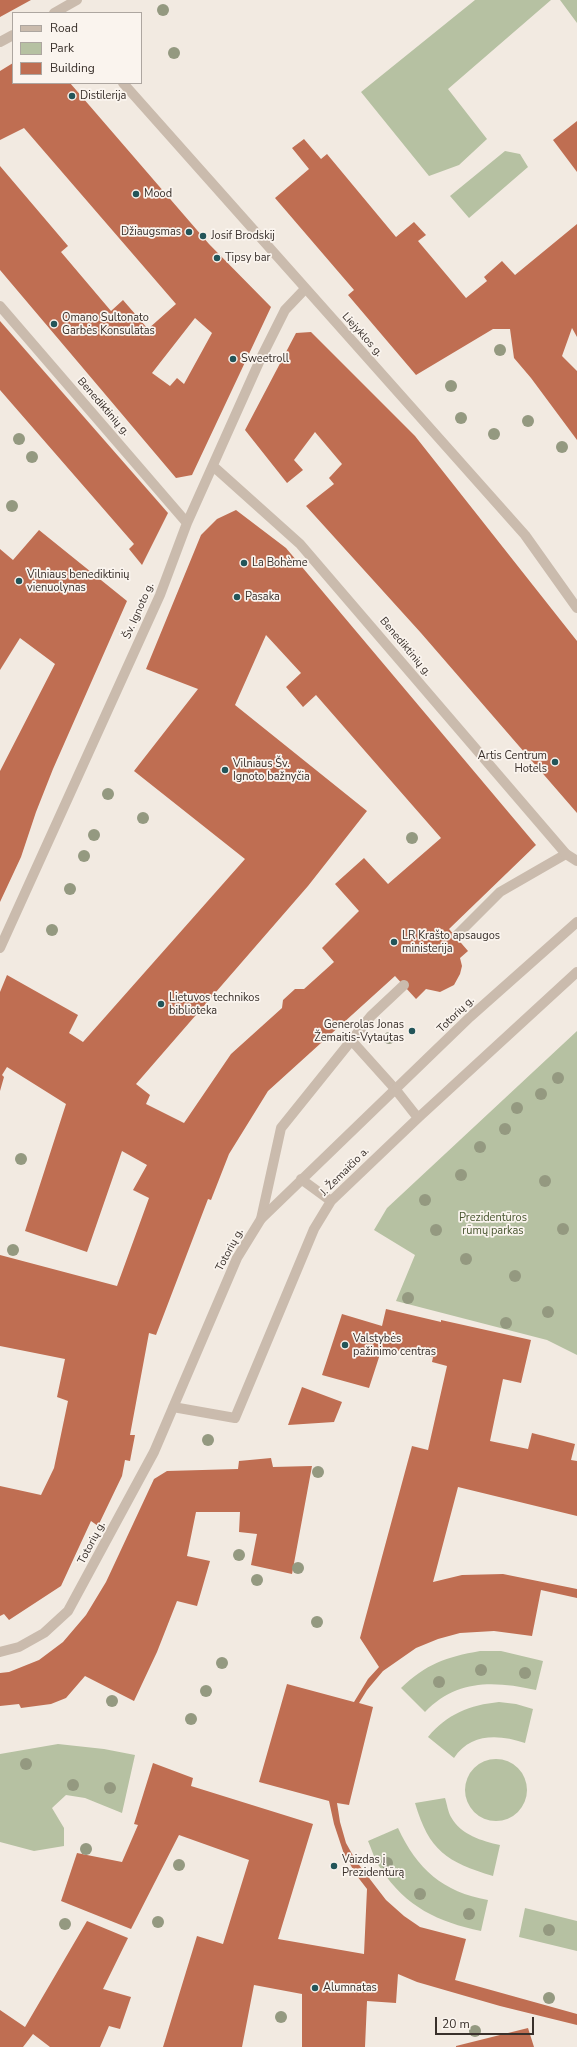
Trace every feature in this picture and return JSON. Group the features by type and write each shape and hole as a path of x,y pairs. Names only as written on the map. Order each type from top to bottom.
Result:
{"street":[{"path":"61,11 77,0"},
{"path":"0,42 12,36"},
{"name":"Liejyklos g.","path":"124,84 525,535 577,608"},
{"name":"Šv. Ignoto g.","path":"0,948 160,595 187,523 260,360 285,310 305,289"},
{"name":"Benediktinių g.","path":"0,306 187,523"},
{"name":"Benediktinių g.","path":"213,466 300,544 566,854"},
{"path":"456,936 500,892 566,854 577,861"},
{"name":"Totorių g.","path":"0,1652 19,1647 44,1633 68,1611 154,1452 237,1258 261,1219 470,1017 577,922"},
{"name":"J. Žemaičio a.","path":"173,1407 235,1418 314,1229 331,1202 418,1118 577,972"},
{"path":"261,1219 280,1128 352,1042 371,1016 404,985"},
{"path":"352,1042 396,1090 418,1118"},
{"path":"301,1179 331,1202"}],"green space":[{"path":"475,0 551,0 448,89 487,139 459,165 429,176 361,92"},
{"path":"560,0 577,0 577,23"},
{"path":"505,151 520,154 528,167 469,218 450,196"},
{"name":"Prezidentūros rūmų parkas","path":"577,1031 577,1355 547,1340 396,1301 415,1255 374,1230 387,1208"},
{"path":"480,1651 501,1651 543,1661 536,1690 505,1685 477,1685 450,1693 437,1701 425,1712 401,1688 428,1667 447,1659"},
{"path":"499,1702 516,1704 533,1709 525,1743 505,1738 486,1738 468,1744 454,1758 428,1737 443,1722 460,1712 488,1703"},
{"path":"58,1744 104,1749 135,1755 122,1813 85,1798 66,1795 52,1808 64,1828 64,1846 34,1851 0,1842 0,1754"},
{"path":"490,1759 502,1759 518,1768 525,1778 527,1790 525,1802 518,1812 502,1821 490,1821 479,1816 470,1807 465,1796 465,1784 470,1773 479,1764"},
{"path":"445,1798 450,1815 460,1828 466,1833 479,1839 500,1845 493,1876 477,1871 452,1859 434,1844 427,1833 420,1819 415,1803"},
{"path":"398,1828 405,1843 423,1867 433,1876 445,1885 458,1891 488,1900 481,1931 451,1923 424,1911 412,1903 391,1882 377,1863 368,1841"},
{"path":"525,1908 577,1921 577,1951 519,1937"}],"building":[{"path":"0,0 31,0 0,17"},
{"path":"12,64 12,84 71,84 209,244 271,307 192,475 176,478 0,270 0,166 68,246 61,252 111,311 123,300 148,329 176,304 24,128 0,140 0,71","holes":["195,318 212,333 184,384 177,378 170,386 152,373"]},
{"path":"577,121 577,172 553,140"},
{"path":"304,139 321,159 327,154 396,237 414,222 426,235 418,241 466,298 487,281 484,277 502,261 515,275 577,224 577,337 572,328 562,356 577,371 577,440 531,378 514,358 510,329 493,329 416,375 348,295 354,290 275,198 309,169 292,148"},
{"path":"0,321 168,513 142,565 129,549 134,544 0,390"},
{"path":"311,332 415,436 577,641 577,813 421,633 306,506 334,484 329,478 342,464 315,432 294,460 303,470 287,483 245,430 296,333"},
{"path":"236,510 286,548 536,845 449,929 468,951 460,958 462,966 460,974 454,985 440,992 426,989 416,999 395,976 268,1091 229,1154 211,1200 208,1199 156,1335 149,1333 130,1435 135,1435 130,1461 125,1460 122,1476 98,1526 91,1521 61,1586 9,1620 4,1614 0,1616 0,1486 41,1495 54,1468 68,1401 57,1397 65,1359 0,1346 0,1255 117,1286 149,1198 133,1190 147,1165 122,1151 87,1252 25,1231 66,1104 7,1067 2,1075 4,1077 0,1091 0,992 7,975 78,1015 69,1033 83,1042 245,859 134,771 198,689 146,669 201,535 217,519","holes":["266,635 301,673 286,687 303,707 316,695 441,838 388,884 364,858 335,884 359,911 322,948 334,962 304,989 295,989 283,1000 282,1008 231,1054 184,1123 146,1104 150,1095 136,1084 308,886 367,811 235,705"]},
{"path":"39,530 127,601 53,769 36,812 21,857 0,902 0,771 55,664 20,638 0,670 0,549 13,560"},
{"path":"386,1309 441,1322 441,1320 531,1340 521,1383 503,1379 490,1441 528,1449 532,1433 575,1444 571,1460 577,1461 577,1516 458,1487 433,1582 462,1575 503,1574 577,1589 577,1598 541,1590 532,1636 494,1631 460,1633 438,1639 416,1648 383,1671 367,1690 359,1703 373,1707 349,1805 337,1803 340,1822 346,1843 356,1861 386,1900 404,1916 420,1927 466,1939 455,1980 577,2014 577,2025 500,2006 417,1982 398,1974 396,2003 367,2001 365,2047 302,2047 302,1994 254,1985 242,2047 163,2047 197,1936 223,1944 249,1860 179,1835 131,1929 61,1901 77,1853 122,1862 138,1825 134,1824 153,1763 193,1778 191,1786 313,1824 278,1939 364,1954 367,1889 357,1876 344,1854 334,1824 329,1801 259,1782 287,1684 354,1702 368,1679 379,1667 360,1638 412,1446 428,1450 447,1366 432,1362 433,1357 382,1348 369,1388 322,1375 342,1314 382,1326"},
{"path":"302,1387 342,1402 334,1422 288,1425"},
{"path":"271,1458 273,1467 312,1466 292,1574 251,1565 257,1534 239,1532 240,1512 196,1512 187,1556 210,1561 197,1606 177,1601 157,1652 134,1701 85,1676 66,1698 51,1704 21,1708 19,1704 0,1706 0,1673 9,1672 39,1660 63,1642 86,1615 106,1582 154,1479 167,1471 238,1469 239,1461"},
{"path":"87,1921 128,1938 103,1989 131,1997 120,2029 109,2026 100,2047 50,2047 33,2034 23,2047 0,2047 0,2010 25,2027"},
{"path":"528,2028 534,2047 456,2047 456,2046"}],"place":[{"name":"Distilerija","path":"72,96"},
{"name":"Mood","path":"136,194"},
{"name":"Džiaugsmas","path":"189,232"},
{"name":"Josif Brodskij","path":"203,236"},
{"name":"Tipsy bar","path":"217,258"},
{"name":"Omano Sultonato Garbės Konsulatas","path":"54,324"},
{"name":"Sweetroll","path":"233,359"},
{"name":"La Bohème","path":"244,563"},
{"name":"Vilniaus benediktinių vienuolynas","path":"19,581"},
{"name":"Pasaka","path":"237,597"},
{"name":"Artis Centrum Hotels","path":"555,762"},
{"name":"Vilniaus Šv. Ignoto bažnyčia","path":"225,770"},
{"name":"LR Krašto apsaugos ministerija","path":"394,942"},
{"name":"Lietuvos technikos biblioteka","path":"161,1004"},
{"name":"Generolas Jonas Žemaitis-Vytautas","path":"412,1031"},
{"name":"Valstybės pažinimo centras","path":"345,1345"},
{"name":"Vaizdas į Prezidentūrą","path":"334,1866"},
{"name":"Alumnatas","path":"315,1988"}]}
